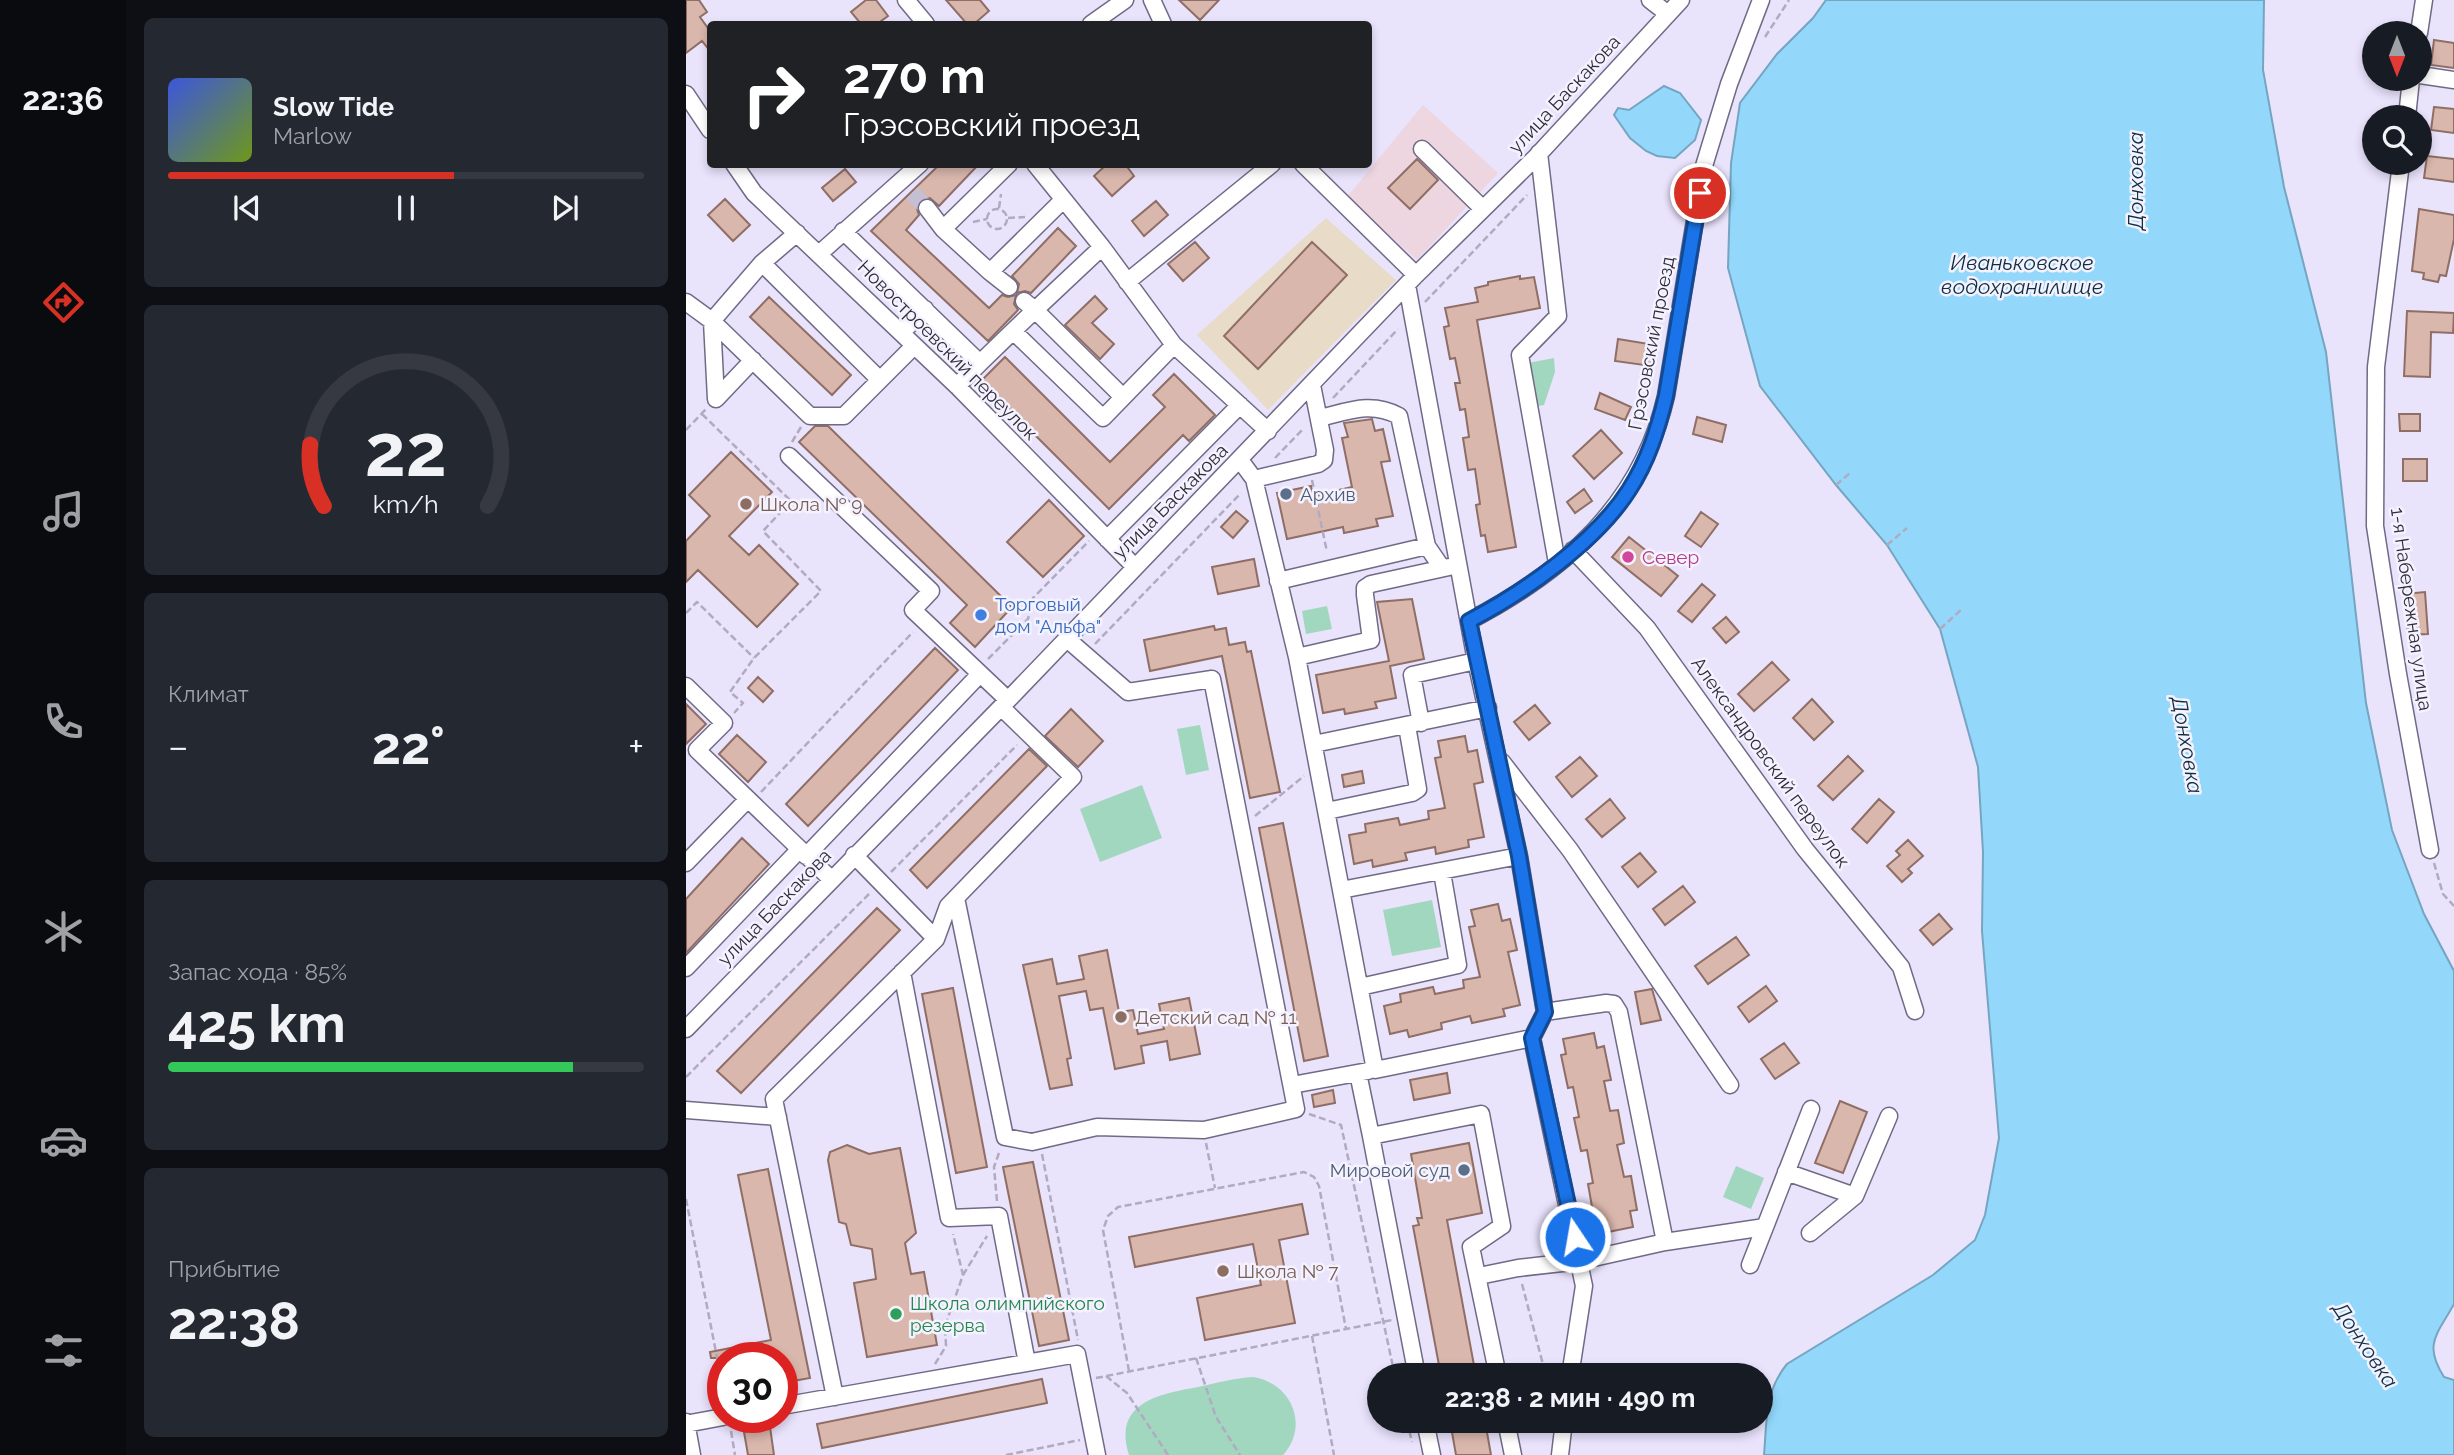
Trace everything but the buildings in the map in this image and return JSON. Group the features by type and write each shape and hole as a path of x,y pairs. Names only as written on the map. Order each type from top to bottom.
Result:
{"street":[{"path":"906,0 924,21"},
{"path":"1095,21 1125,0"},
{"path":"1152,0 1162,21"},
{"path":"1650,0 1668,14"},
{"name":"улица Баскакова","path":"686,1029 1067,639 1133,566 1539,153 1681,0"},
{"name":"Грэсовский проезд","path":"1469,621 1514,597 1557,563 1628,493 1658,428 1704,166 1729,84 1761,0"},
{"path":"2421,21 2424,0"},
{"path":"2432,77 2454,80"},
{"path":"686,94 707,126"},
{"path":"1422,149 1483,209"},
{"path":"1539,153 1558,316 1520,355 1557,563"},
{"name":"Новостроевский переулок","path":"737,168 754,193 957,386 1133,566"},
{"path":"820,253 844,231 907,187 918,168"},
{"path":"943,229 1003,168"},
{"path":"1038,168 1102,247 1174,345 1268,431"},
{"path":"1127,282 1267,168"},
{"path":"1307,168 1412,280 1450,566 1469,621 1488,708 1519,856 1545,1012 1532,1038 1584,1286 1572,1363"},
{"name":"1-я Набережная улица","path":"2400,175 2376,367 2375,526 2430,850"},
{"path":"990,272 1063,200"},
{"path":"927,208 943,229 1009,287"},
{"path":"844,231 980,363"},
{"path":"716,399 712,321 762,263 797,233"},
{"path":"957,386 1013,331 1030,305 1102,247"},
{"path":"762,263 880,380"},
{"path":"686,302 712,321 810,416 844,416 914,346"},
{"path":"1030,305 1123,397"},
{"path":"902,332 925,309"},
{"path":"1013,331 1103,418 1174,345"},
{"path":"716,399 753,360"},
{"path":"1254,479 1324,460 1320,418 1312,385"},
{"path":"1103,535 1240,405"},
{"path":"1320,418 1366,406 1384,408 1399,416 1427,546 1450,566"},
{"path":"1405,444 1435,438"},
{"path":"789,456 931,591 913,610 980,674 1028,734 1073,777 947,906 936,939 774,1099 835,1397"},
{"path":"1240,460 1254,479 1297,657 1375,1070"},
{"path":"1278,581 1427,546"},
{"name":"Александровский переулок","path":"1573,550 1647,628 1805,849 1901,967 1915,1011"},
{"path":"1297,657 1371,640 1365,587 1450,566"},
{"path":"956,898 1005,1136 1032,1143 1097,1127 1204,1130 1296,1109 1212,679 1128,692 1067,639"},
{"path":"1327,811 1418,789 1412,675 1476,661"},
{"path":"686,968 980,674"},
{"path":"686,686 724,723 692,755 750,801 831,879"},
{"path":"1314,744 1488,708"},
{"path":"1498,757 1570,850 1730,1085"},
{"path":"686,863 750,801"},
{"path":"854,855 936,939"},
{"path":"1341,890 1519,856"},
{"path":"1360,987 1458,965 1442,872"},
{"path":"902,972 948,1218 999,1216 1027,1363"},
{"path":"1545,1012 1606,1003 1614,1004 1619,1012 1665,1242"},
{"path":"1292,1085 1532,1038"},
{"path":"1358,1073 1415,1363"},
{"path":"1750,1265 1811,1109"},
{"path":"686,1110 778,1117"},
{"path":"1371,1136 1481,1114 1502,1226 1471,1247 1496,1363"},
{"path":"1810,1233 1855,1196 1889,1116"},
{"path":"1786,1172 1855,1196"},
{"path":"1479,1276 1517,1268 1580,1261 1665,1242 1765,1227"},
{"path":"798,1403 1077,1353 1097,1455"},
{"path":"692,1455 686,1423 707,1423"},
{"path":"1427,1433 1432,1455"},
{"path":"1508,1433 1513,1455"},
{"path":"1560,1455 1563,1433"}],"path":[{"path":"999,208 1008,218 1004,227 995,229 987,219 990,211 999,208"},
{"path":"686,430 716,399"},
{"path":"702,414 791,501 763,531 821,591 754,658 730,692 743,703 724,723"},
{"path":"789,456 794,434 810,416"},
{"path":"1309,466 1331,569"},
{"path":"1836,485 1850,473"},
{"path":"1887,545 1907,528"},
{"path":"980,674 984,664 1028,619 1033,598 1103,535"},
{"path":"686,613 697,602 754,658"},
{"path":"1940,629 1962,609"},
{"path":"750,801 925,621"},
{"path":"686,1077 1028,734"},
{"path":"1242,827 1318,765"},
{"path":"2430,850 2443,894 2454,906"},
{"path":"1296,1109 1341,1125 1392,1363"},
{"path":"1204,1130 1215,1189"},
{"path":"1039,1140 1078,1334 1077,1353"},
{"path":"1129,1371 1103,1230 1108,1216 1118,1207 1304,1172 1314,1177 1319,1186 1346,1329"},
{"path":"686,1199 714,1342"},
{"path":"925,1381 946,1346 945,1326 963,1275 948,1218"},
{"path":"1517,1268 1543,1363"},
{"path":"1082,1380 1406,1318"},
{"path":"1312,1336 1334,1455"},
{"path":"1196,1358 1216,1417 1240,1455"},
{"path":"1106,1376 1127,1393 1168,1455"},
{"path":"730,1433 735,1455"},
{"path":"1410,1433 1412,1444"},
{"path":"1006,1455 1093,1438"}],"shaded area":[{"path":"1423,105 1498,173 1417,260 1347,197"},
{"path":"1326,218 1396,280 1268,410 1197,335"}],"green space":[{"path":"1554,358 1555,372 1544,405 1531,407 1523,364"},
{"path":"1327,606 1332,629 1306,634 1302,611"},
{"path":"1200,725 1209,770 1186,775 1177,729"},
{"path":"1142,785 1162,838 1100,862 1080,809"},
{"path":"1432,900 1441,947 1392,956 1383,910"},
{"path":"1736,1166 1764,1178 1751,1209 1723,1197"},
{"path":"1253,1377 1278,1388 1292,1407 1295,1431 1283,1455 1129,1455 1127,1423 1133,1412 1143,1404 1169,1393"}],"water":[{"name":"Иваньковское водохранилище","path":"1826,0 2264,0 2263,70 2284,187 2326,352 2366,703 2392,830 2424,914 2454,971 2454,1304 2438,1332 2433,1348 2444,1377 2454,1380 2454,1455 1764,1455 1766,1433 1773,1433 1773,1388 1787,1364 1933,1275 1975,1240 1985,1215 1999,1138 1982,931 1983,852 1978,767 1940,629 1887,545 1836,485 1760,386 1728,268 1731,163 1740,103 1777,54 1813,18"},
{"path":"1664,86 1680,93 1701,120 1695,140 1675,158 1657,156 1646,151 1630,138 1614,115 1618,108 1629,110"}],"tunnel":[{"path":"912,193 927,208"}],"place":[{"name":"Архив","path":"1286,494"},
{"name":"Школа № 9","path":"746,504"},
{"name":"Север","path":"1628,557"},
{"name":"Торговый дом \"Альфа\"","path":"981,615"},
{"name":"Детский сад № 11","path":"1121,1017"},
{"name":"Мировой суд","path":"1464,1170"},
{"name":"Школа № 7","path":"1223,1271"},
{"name":"Школа олимпийского резерва","path":"896,1314"}],"route":[{"path":"1575,1237 1532,1038 1545,1012 1519,856 1469,621 1514,597 1573,550 1628,493 1644,464 1658,428 1666,396 1700,193"}],"water label":[{"name":"Донховка","path":"2136,181"},
{"name":"Донховка","path":"2187,745"},
{"name":"Донховка","path":"2365,1345"}]}
